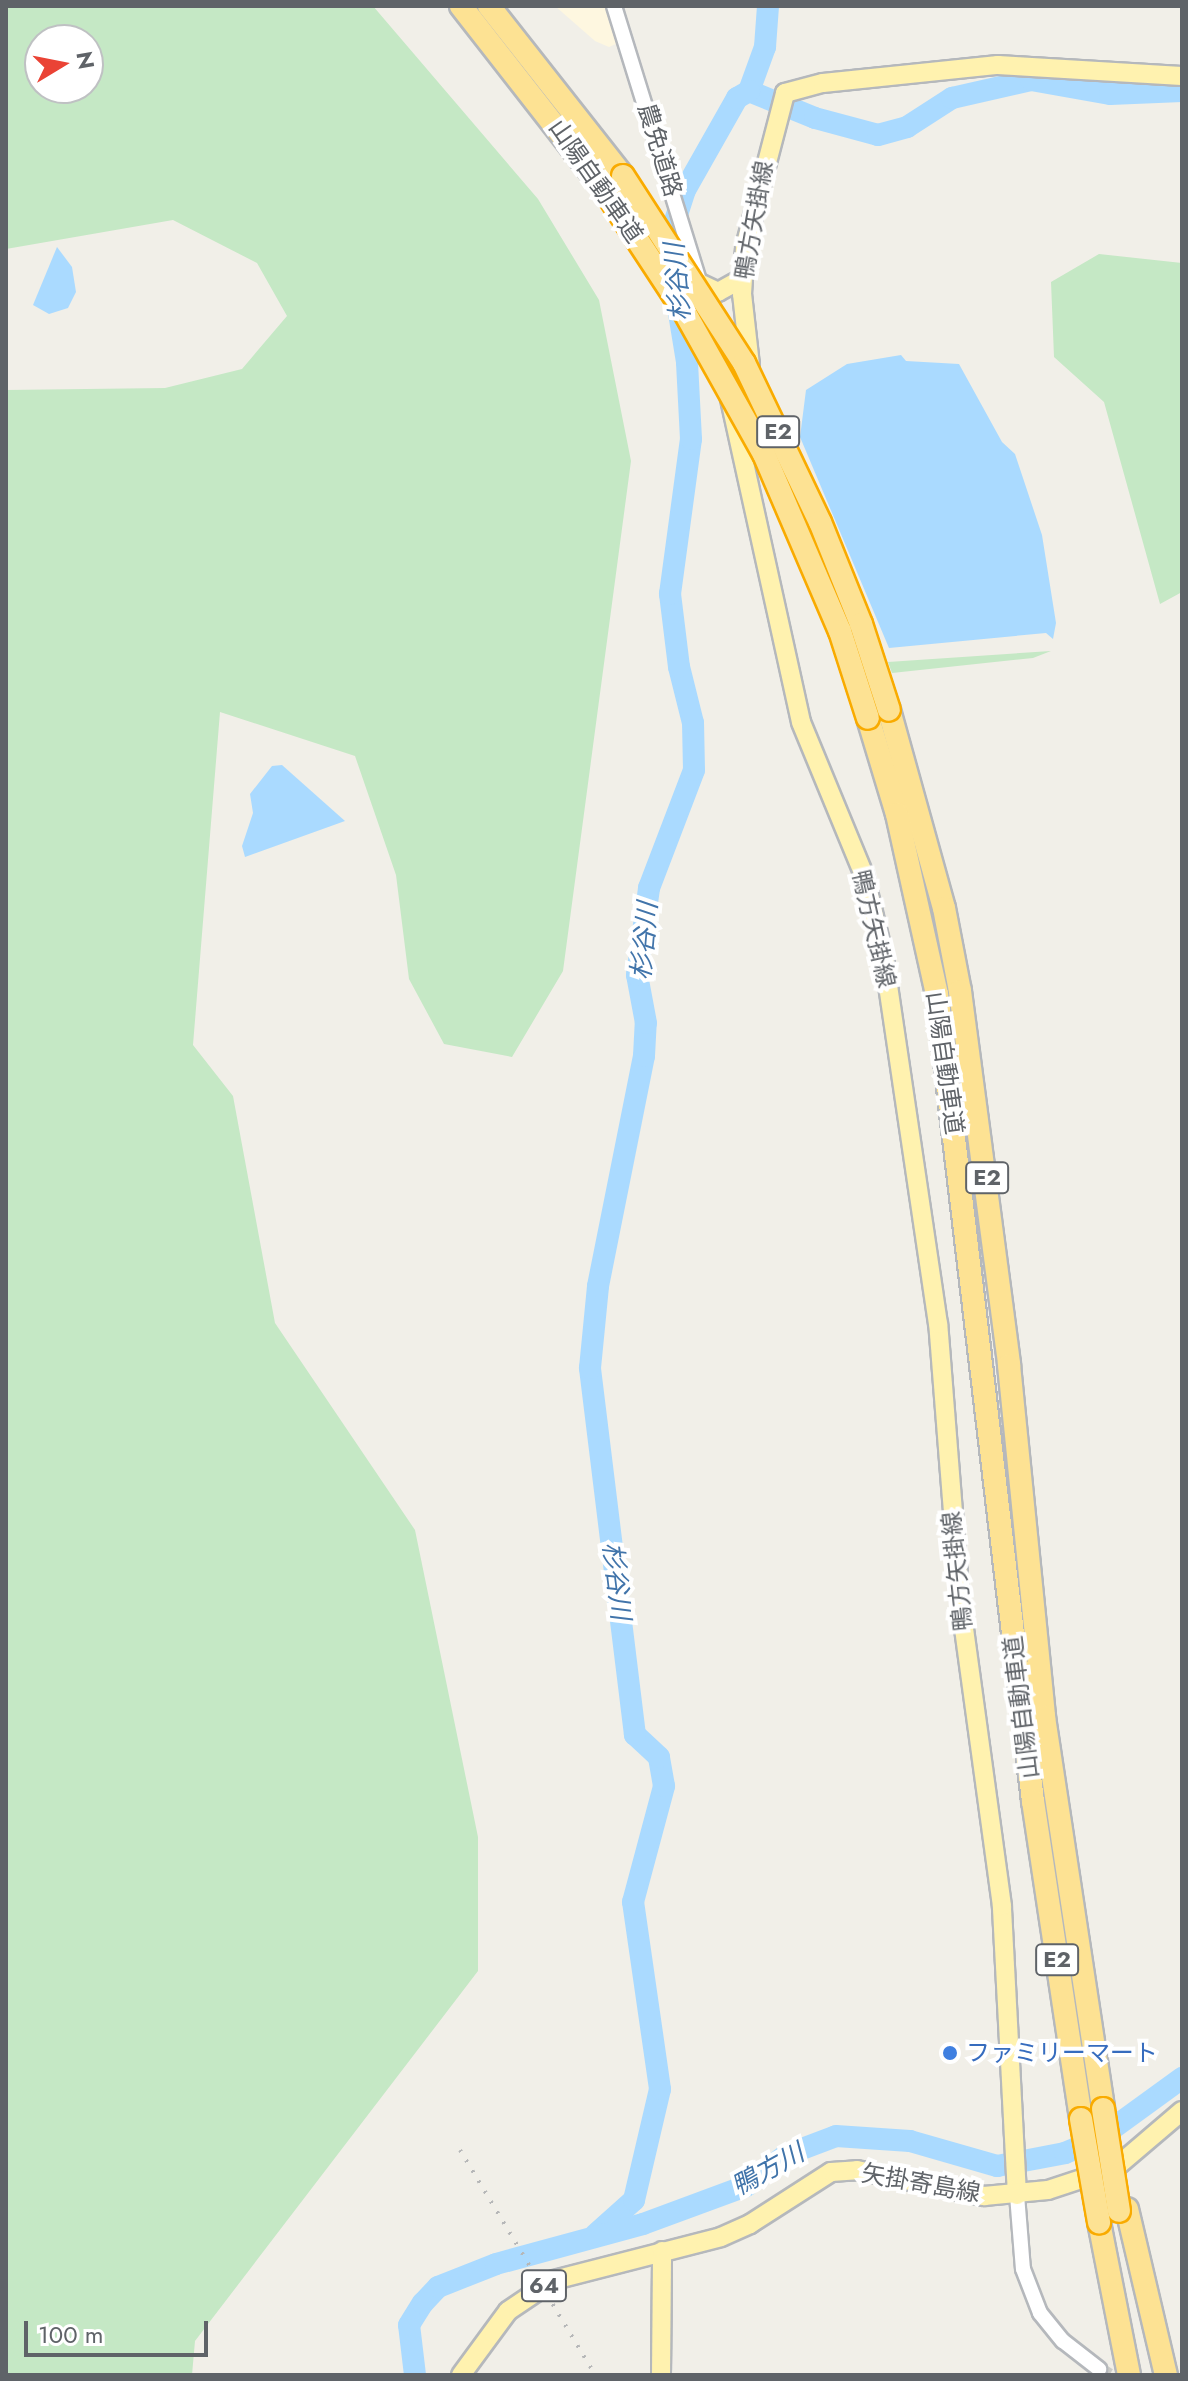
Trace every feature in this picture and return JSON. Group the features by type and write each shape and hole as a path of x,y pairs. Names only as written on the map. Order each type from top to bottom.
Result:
{"highway":[{"name":"山陽自動車道","path":"461,6 613,182"},
{"name":"山陽自動車道","path":"489,6 744,363 820,522 861,624 937,995 992,1449 1044,1800 1081,2119 1129,2375"},
{"name":"山陽自動車道","path":"878,714 944,908 960,991 1009,1365 1017,1447 1033,1718"},
{"name":"山陽自動車道","path":"1044,1800 1123,2210 1151,2375"},
{"path":"1123,2210 1166,2375"},
{"path":"1106,2372 1108,2272"}],"main road":[{"name":"鴨方矢掛線","path":"1017,2188 1002,1906 958,1586 938,1324 884,958 864,875 801,722 728,389 740,382 750,365 741,279 779,103 790,90 823,83 998,65 1182,76"},
{"path":"699,283 718,292 741,279"},
{"name":"矢掛寄島線","path":"461,2375 508,2311 554,2280 750,2224 831,2172 857,2170 950,2193 1085,2181 1115,2168 1182,2111"},
{"path":"661,2375 662,2251"}],"street":[{"name":"農免道路","path":"614,6 687,239 728,389"},
{"path":"1017,2188 1023,2269 1040,2313 1063,2341 1106,2372"}],"shaded area":[{"path":"555,6 607,6 620,42 609,47 595,41"}],"green space":[{"path":"6,6 373,6 538,199 599,300 631,461 563,971 512,1057 444,1044 409,979 396,875 355,756 220,712 193,1045 233,1096 275,1323 415,1530 478,1837 478,1971 195,2341 192,2375 6,2375 6,390 165,388 242,369 287,316 257,263 173,220 6,249"},
{"path":"1099,254 1182,263 1182,592 1160,604 1104,402 1054,357 1051,282"},
{"path":"1051,651 1033,658 892,673 888,662"}],"water":[{"path":"57,247 72,267 76,292 68,308 49,314 33,305"},
{"path":"901,355 906,361 959,364 1002,442 1015,454 1042,535 1056,623 1053,639 1046,633 889,648 800,437 806,390 847,364"},
{"path":"282,765 345,821 245,857 242,846 253,813 250,794 272,766"}],"waterway":[{"path":"749,91 765,47 768,6"},
{"name":"杉谷川","path":"749,91 815,118 878,135 907,127 952,98 1031,80 1110,94 1182,91"},
{"name":"杉谷川","path":"672,263 673,227 685,190 737,98 749,91"},
{"name":"杉谷川","path":"596,2234 634,2200 660,2089 633,1902 664,1786 659,1757 635,1735 590,1368 598,1286 644,1056 646,1023 637,975 649,888 694,770 693,723 679,667 670,594 691,439 687,362 677,301"},
{"name":"鴨方川","path":"415,2375 409,2325 423,2303 438,2287 496,2264 643,2224 746,2186 786,2155 836,2136 910,2141 997,2166 1065,2153 1098,2139 1182,2078"}],"tunnel":[{"path":"1099,2369 1109,2375"}],"railway":[{"path":"460,2150 595,2375"}],"place":[{"name":"ファミリーマート","path":"950,2053"}]}
